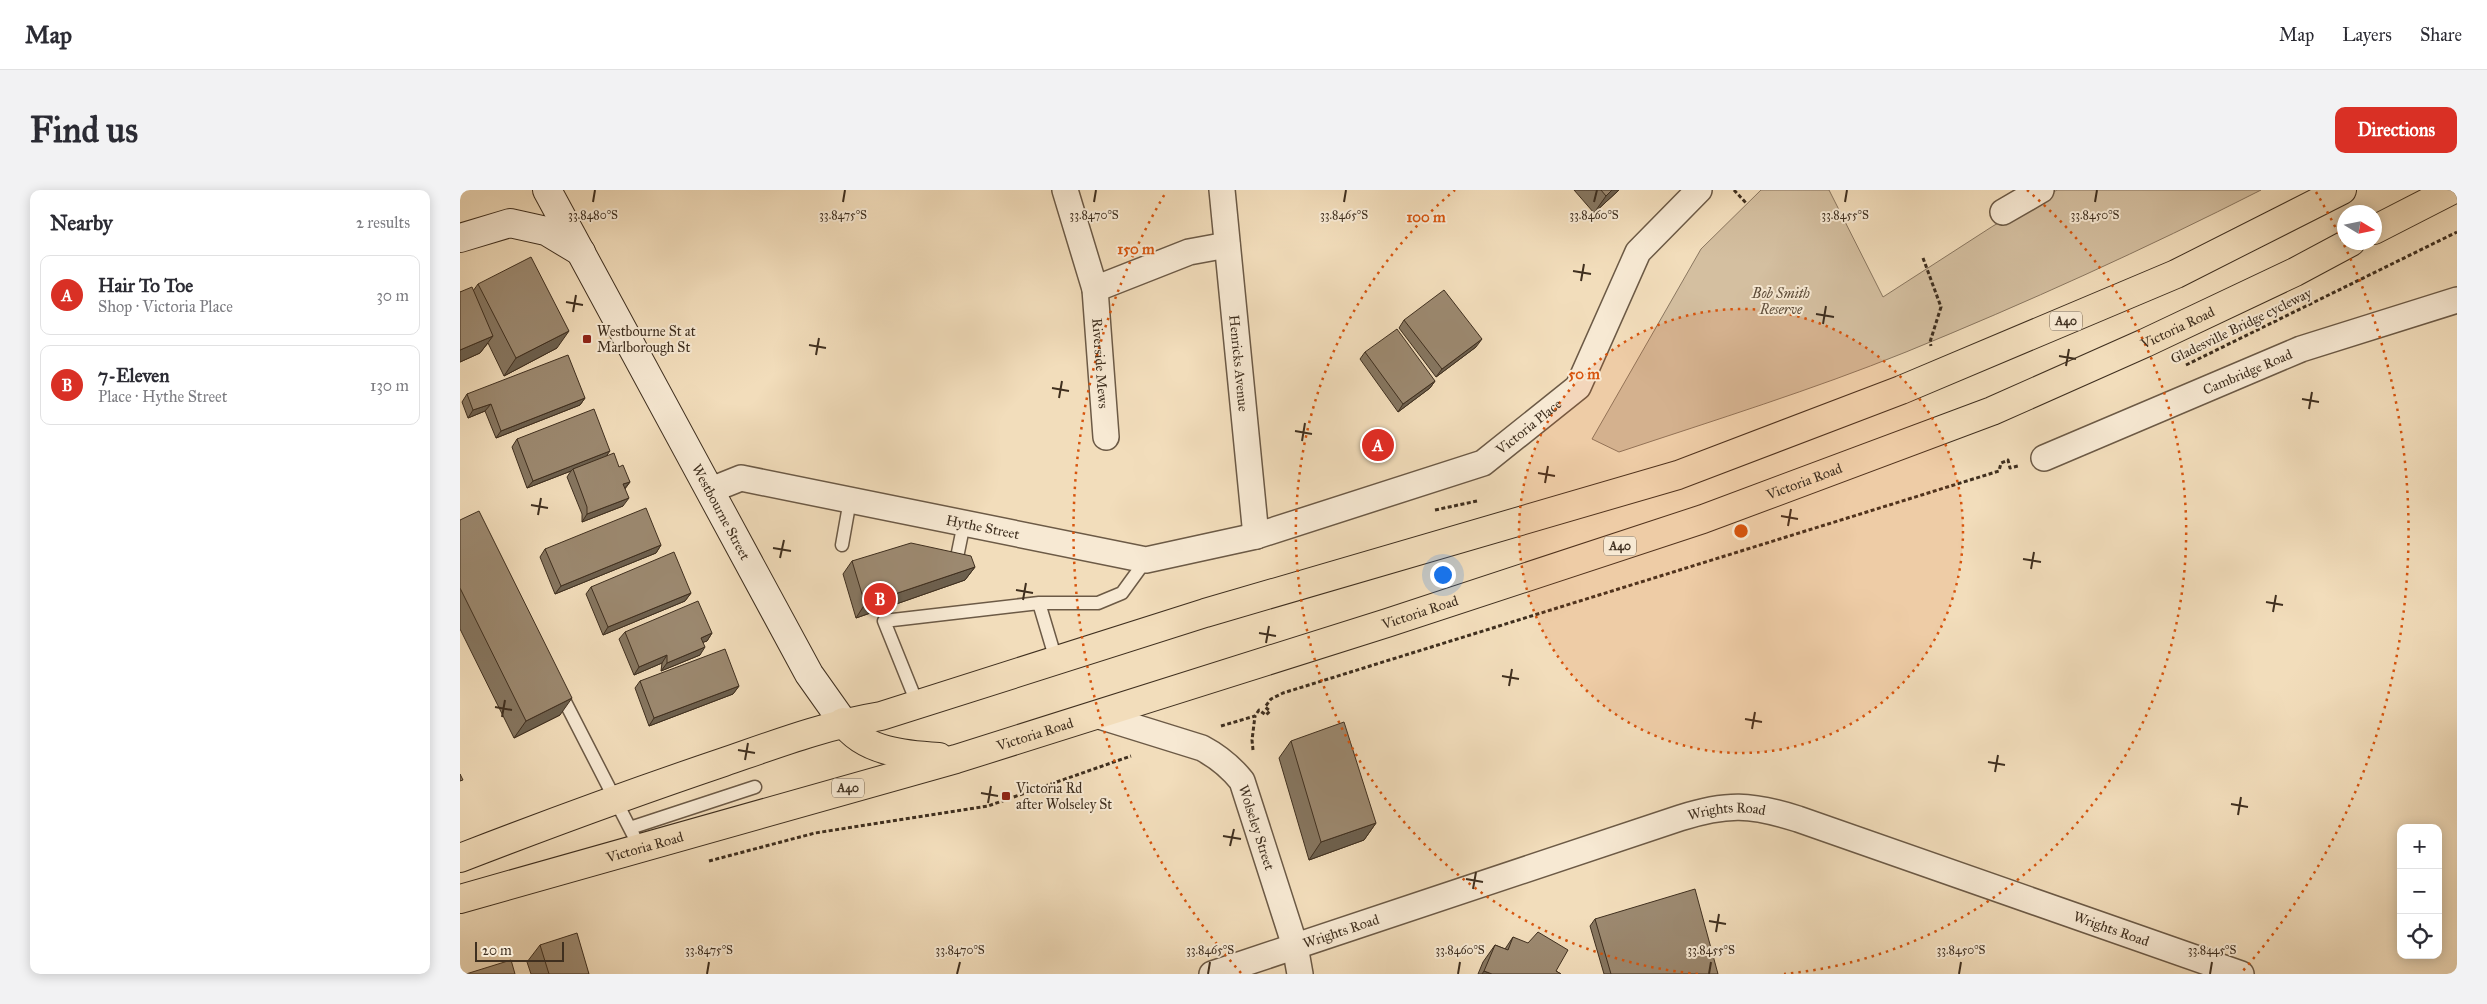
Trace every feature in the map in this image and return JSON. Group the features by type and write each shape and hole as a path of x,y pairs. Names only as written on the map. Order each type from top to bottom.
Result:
{"highway":[{"name":"A40","path":"460,858 615,799 843,722 881,716 917,703 1347,570 1548,514 1678,475 1901,390 2176,274 2342,190"},
{"path":"2382,226 2452,190"},
{"name":"Victoria Road","path":"460,899 635,838 956,758 1096,715 1694,522 1992,411 2145,343 2295,272 2337,250"},
{"name":"Westbourne Street","path":"843,722 848,730 865,742 879,748 914,755 956,758"}],"street":[{"name":"Westbourne Street","path":"547,190 711,490 808,674 843,722"},
{"name":"Riverside Mews","path":"1065,190 1095,289 1106,437"},
{"name":"Henricks Avenue","path":"1222,190 1256,536"},
{"name":"Victoria Place","path":"1256,536 1483,463 1491,457 1578,387 1638,252 1699,190"},
{"path":"2003,212 2040,190"},
{"path":"460,238 510,223 546,231 582,253"},
{"path":"1095,289 1189,252 1227,245"},
{"name":"Cambridge Road","path":"2034,459 2301,349 2457,300"},
{"name":"Hythe Street","path":"711,490 741,478 1146,560 1256,536"},
{"name":"Wolseley Street","path":"1096,715 1187,742 1218,756 1230,766 1242,781 1295,946 1300,974"},
{"name":"Wrights Road","path":"1212,974 1704,810 1739,806 1772,810 2241,974"}],"lane":[{"path":"842,545 850,500"},
{"path":"955,567 964,523"},
{"path":"917,703 884,621 1040,603 1098,603 1122,593 1146,560"},
{"path":"1040,603 1056,660"},
{"path":"553,676 635,838 755,787"}],"path":[{"path":"1734,190 1747,204"},
{"name":"Gladesville Bridge cycleway","path":"2184,366 2457,232"},
{"path":"1922,258 1941,307 1930,342 1932,349"},
{"path":"1252,740 1255,716 1259,710 1266,716 1270,711 1265,706 1271,699 1283,692 1999,471 2001,463 2008,460 2010,468 2034,459"},
{"path":"1187,742 1196,733 1255,716"},
{"path":"706,862 815,833 988,806 1134,755"}],"green space":[{"name":"Bob Smith Reserve","path":"1761,190 1829,190 1883,297 1993,226 2057,190 2261,190 2040,295 1906,352 1835,379 1619,452 1592,439 1701,249"}],"building":[{"path":"1601,190 1612,190 1606,196"},
{"path":"531,257 569,331 516,358 478,284"},
{"path":"472,287 493,336 460,350 460,292"},
{"path":"1444,290 1482,339 1442,369 1404,320"},
{"path":"1397,329 1435,381 1403,404 1365,352"},
{"path":"568,355 585,398 501,431 491,404 473,410 467,394"},
{"path":"594,409 610,451 533,481 517,439"},
{"path":"614,453 619,467 623,465 630,482 623,484 629,498 587,514 587,507 573,469"},
{"path":"646,508 661,545 561,586 545,549"},
{"path":"479,511 572,698 526,721 460,588 460,520"},
{"path":"911,543 971,556 975,567 865,604 852,561"},
{"path":"674,552 691,593 608,627 591,587"},
{"path":"698,601 712,633 701,638 705,647 667,663 667,655 639,667 625,632"},
{"path":"725,649 739,686 654,718 640,681"},
{"path":"1344,722 1376,823 1321,842 1291,741"},
{"path":"1695,889 1718,974 1611,974 1595,919"},
{"path":"1538,932 1568,950 1556,971 1561,974 1492,974 1484,971 1495,945 1508,950 1513,937 1528,943"},
{"path":"577,933 589,974 549,974 540,945"},
{"path":"511,960 515,974 466,974"}],"place":[{"name":"Westbourne St at Marlborough St","path":"587,339"},
{"name":"Hair To Toe","path":"1378,445"},
{"name":"7-Eleven","path":"880,599"},
{"name":"Victoria Rd after Wolseley St","path":"1006,796"}]}
